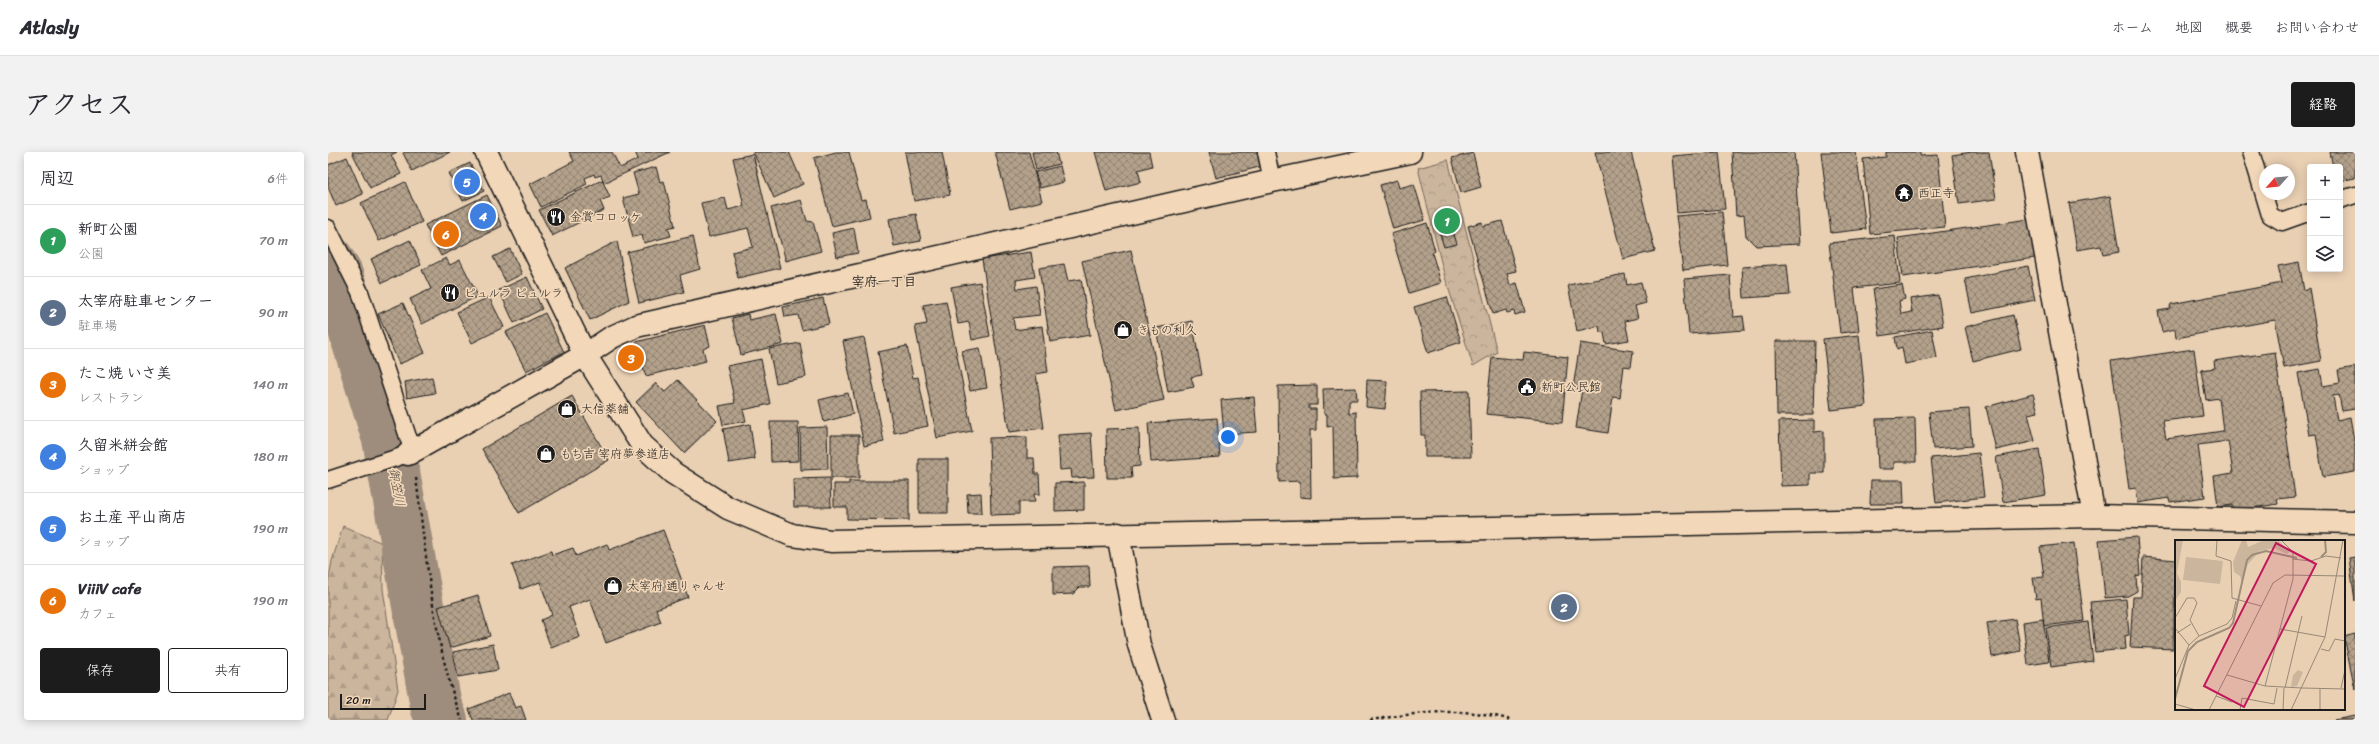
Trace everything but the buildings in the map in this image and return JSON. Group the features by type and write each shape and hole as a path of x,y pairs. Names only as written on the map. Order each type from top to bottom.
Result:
{"street":[{"path":"486,152 585,355 642,445 673,473 728,508 792,536 831,541 1118,534 2094,516 2355,522"},
{"path":"410,453 585,355 612,337 636,326 1272,181 1410,152"},
{"path":"2027,152 2094,516"},
{"path":"1118,534 1139,645 1163,720"}],"lane":[{"path":"1266,152 1272,181"},
{"path":"2251,152 2270,215 2282,222 2307,213"},
{"path":"2343,199 2355,195"},
{"path":"328,228 348,264 366,306 410,453 330,479"}],"path":[{"path":"410,453 435,621 455,702 462,720"},
{"path":"1370,720 1439,711 1494,715 1511,720"}],"green space":[{"path":"1448,160 1497,352 1473,366 1444,274 1418,168"},
{"path":"343,526 382,543 383,589 398,690 388,720 328,720 328,583 332,561"}],"waterway":[{"name":"御笠川","path":"328,260 337,275 388,439 436,706 442,720"}],"place":[{"name":"お土産 平山商店","path":"467,182"},
{"name":"西正寺","path":"1904,193"},
{"name":"久留米絣会館","path":"483,216"},
{"name":"金賞コロッケ","path":"556,217"},
{"name":"新町公園","path":"1447,221"},
{"name":"ViiiV cafe","path":"446,234"},
{"name":"ピュルラ ピュルラ","path":"450,293"},
{"name":"きもの利久","path":"1123,330"},
{"name":"たこ焼 いさ美","path":"631,358"},
{"name":"新町公民館","path":"1527,387"},
{"name":"大信薬舗","path":"567,409"},
{"name":"もち吉 宰府夢参道店","path":"546,454"},
{"name":"太宰府 通りゃんせ","path":"613,586"},
{"name":"太宰府駐車センター","path":"1564,607"}],"district":[{"name":"宰府一丁目","path":"884,281"}]}
